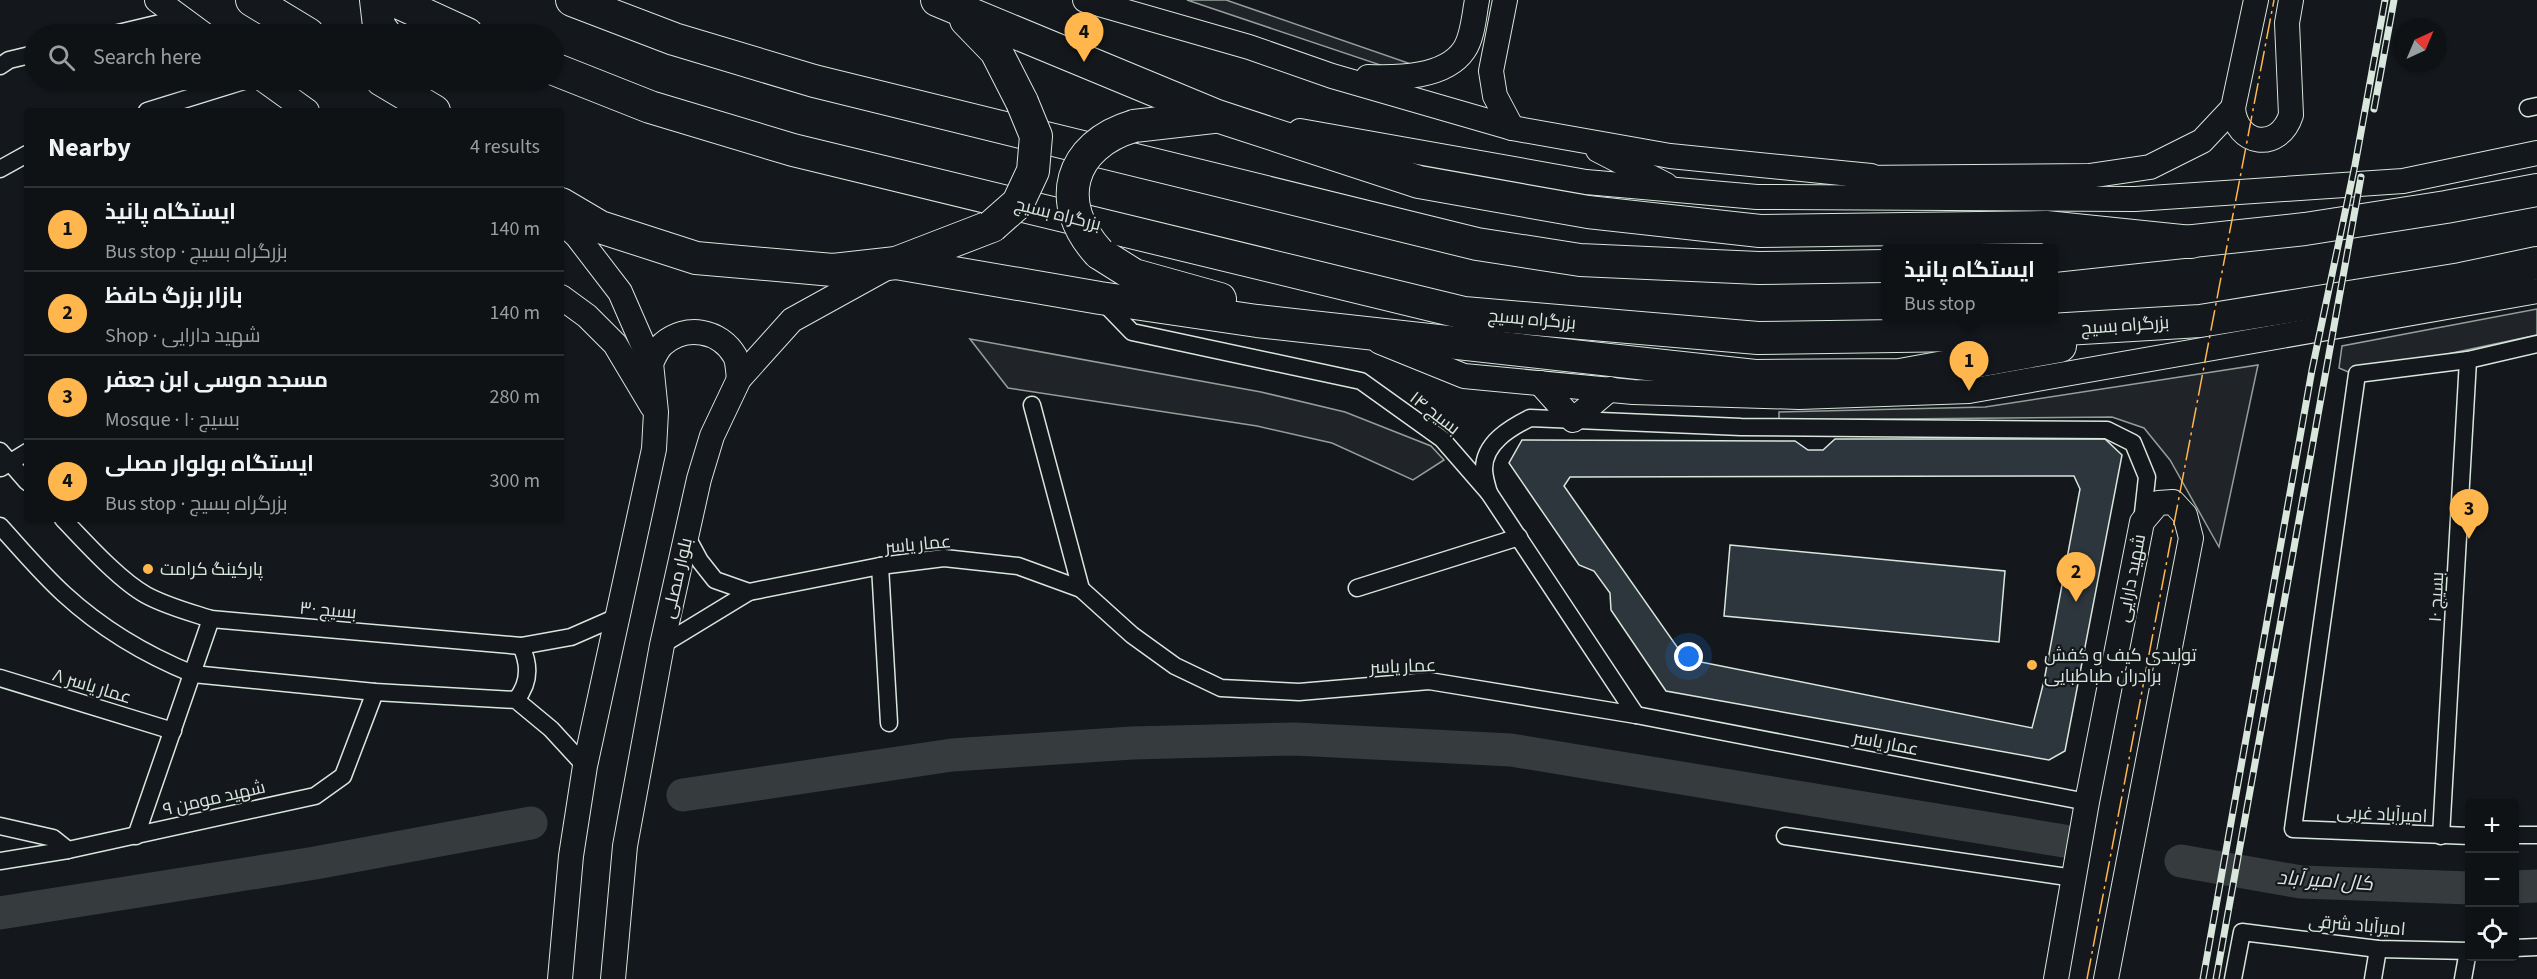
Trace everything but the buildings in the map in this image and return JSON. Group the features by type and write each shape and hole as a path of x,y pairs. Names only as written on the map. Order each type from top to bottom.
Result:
{"highway":[{"path":"252,0 292,24"},
{"path":"572,0 674,39 814,81 1477,244 1581,260 1759,268 1881,266"},
{"path":"564,206 600,226 696,258 833,270 896,263 992,226 1018,203 1033,171 1035,136 1022,102 996,51 946,4"},
{"path":"946,4 1217,116 1419,182 1588,212 1760,231 2046,227 2191,242"},
{"path":"383,15 423,24"},
{"name":"بزرگراه بسیج","path":"564,73 650,107 793,150 1464,313 1758,338 1964,335 2200,321 2461,279 2537,263"},
{"path":"399,90 430,108"},
{"path":"421,90 433,108"},
{"path":"1217,116 1134,126 1114,132 1097,143 1084,159 1075,178 1072,199 1076,219 1085,238 1099,253 1134,275 1233,302 1257,321"},
{"path":"2058,255 2305,229 2537,190"},
{"path":"896,263 1100,298 1257,321 1755,376 1900,375 2200,321"}],"main road":[{"path":"157,0 189,24"},
{"path":"1085,0 1249,47 1332,76 1512,128 1670,156 1871,176"},
{"path":"1332,76 1398,78 1436,69 1453,61 1464,50 1477,0"},
{"path":"1505,0 1491,71 1495,96 1512,128"},
{"path":"2256,0 2233,108 2234,119 2239,129 2259,140 2270,139 2280,134 2291,115 2287,23 2291,0"},
{"path":"1469,37 1469,46 1481,55 1495,47"},
{"path":"278,90 303,108"},
{"path":"1578,139 1678,192 1871,176 2089,176 2150,166 2202,141 2233,108"},
{"path":"1217,116 1586,182 1678,192 1757,197 2135,199 2403,181 2537,153"},
{"path":"560,979 571,856 585,766 654,449 656,412 651,363 620,292 564,224"},
{"name":"بلوار مصلی","path":"613,979 625,846 662,645 712,436 740,379 792,320 896,263"},
{"path":"1356,332 1464,376 1610,389 1799,397 1970,391 2537,291"},
{"path":"564,299 587,316 615,344 656,412"},
{"path":"651,363 662,345 680,333 702,331 722,340 736,357 740,379"},
{"path":"1540,383 1573,420 1610,389"},
{"name":"شهید دارایی","path":"2056,979 2087,802 2142,522 2158,503 2173,502 2185,515 2191,538 2106,979"}],"street":[{"path":"156,24 181,18"},
{"path":"0,66 9,60 24,56"},
{"path":"157,108 215,90"},
{"path":"0,169 24,161"},
{"name":"بسیج ۱۴","path":"1100,298 1132,332 1361,381 1442,439 1489,493 1636,715"},
{"path":"2468,360 2537,344"},
{"name":"امیرآباد غربی","path":"2465,836 2293,829 2357,374 2468,360"},
{"name":"بسیج ۱۰","path":"2441,836 2468,360"},
{"path":"1032,405 1081,589"},
{"path":"1489,493 1484,469 1489,451 1507,429 1530,418 1741,427 2108,430 2133,444 2148,477 2142,522"},
{"path":"24,453 3,461 24,479"},
{"name":"بسیج ۳۰","path":"66,522 98,556 143,594 211,619 521,646 571,637 619,616"},
{"path":"0,526 64,594 120,638 193,674 375,692 516,700 551,729 585,766"},
{"path":"687,537 700,561 715,580 749,592"},
{"path":"1357,588 1519,537"},
{"name":"عمار یاسر","path":"749,592 880,566 944,558 1018,566 1081,589 1132,635 1175,666 1221,688 1299,692 1429,681 1636,715 2087,802"},
{"path":"880,566 889,723"},
{"path":"662,645 749,592"},
{"path":"136,836 211,619"},
{"path":"516,700 527,677 528,666 521,646"},
{"name":"عمار یاسر ۸","path":"0,678 173,731"},
{"name":"شهید مومن ۹","path":"0,861 136,836 315,796 343,776 375,692"},
{"path":"0,826 53,838 68,850"},
{"path":"2519,835 2537,835"},
{"path":"1785,836 2074,878"},
{"name":"امیرآباد شرقی","path":"2233,979 2242,932 2378,949 2465,951"},
{"path":"2519,948 2537,947"},
{"path":"2373,979 2378,949"},
{"path":"2463,979 2467,961"}],"shaded area":[{"path":"1187,0 1226,0 1411,64 1401,72"},
{"path":"2537,309 2537,335 2353,374 2339,368 2342,346"},
{"path":"970,339 1261,392 1345,412 1431,446 1444,460 1413,480 1332,443 1257,426 1008,388"},
{"path":"2258,365 2219,547 2170,460 2144,428 2112,417 1779,420 1779,412 1985,407"}],"waterway":[{"path":"683,795 952,755 1132,743 1295,739 1511,750 2064,841"},
{"path":"0,913 315,863 531,823"},
{"name":"کال امیر آباد","path":"2181,861 2301,882 2465,888"},
{"name":"کال امیر آباد","path":"2519,887 2537,886"}],"railway":[{"path":"2203,979 2312,370 2355,165 2385,0"},
{"path":"2374,109 2394,0"},
{"path":"2216,979 2361,177"}],"power":[{"path":"2087,979 2274,0"}],"place":[{"name":"ایستگاه بولوار مصلی","path":"1084,62"},
{"name":"ایستگاه پانیذ","path":"1969,391"},
{"name":"مسجد موسی ابن جعفر","path":"2469,539"},
{"name":"پارکینگ کرامت","path":"148,569"},
{"name":"بازار بزرگ حافظ","path":"2076,602"},
{"name":"تولیدی کیف و کفش برادران طباطبایی","path":"2032,665"}]}
